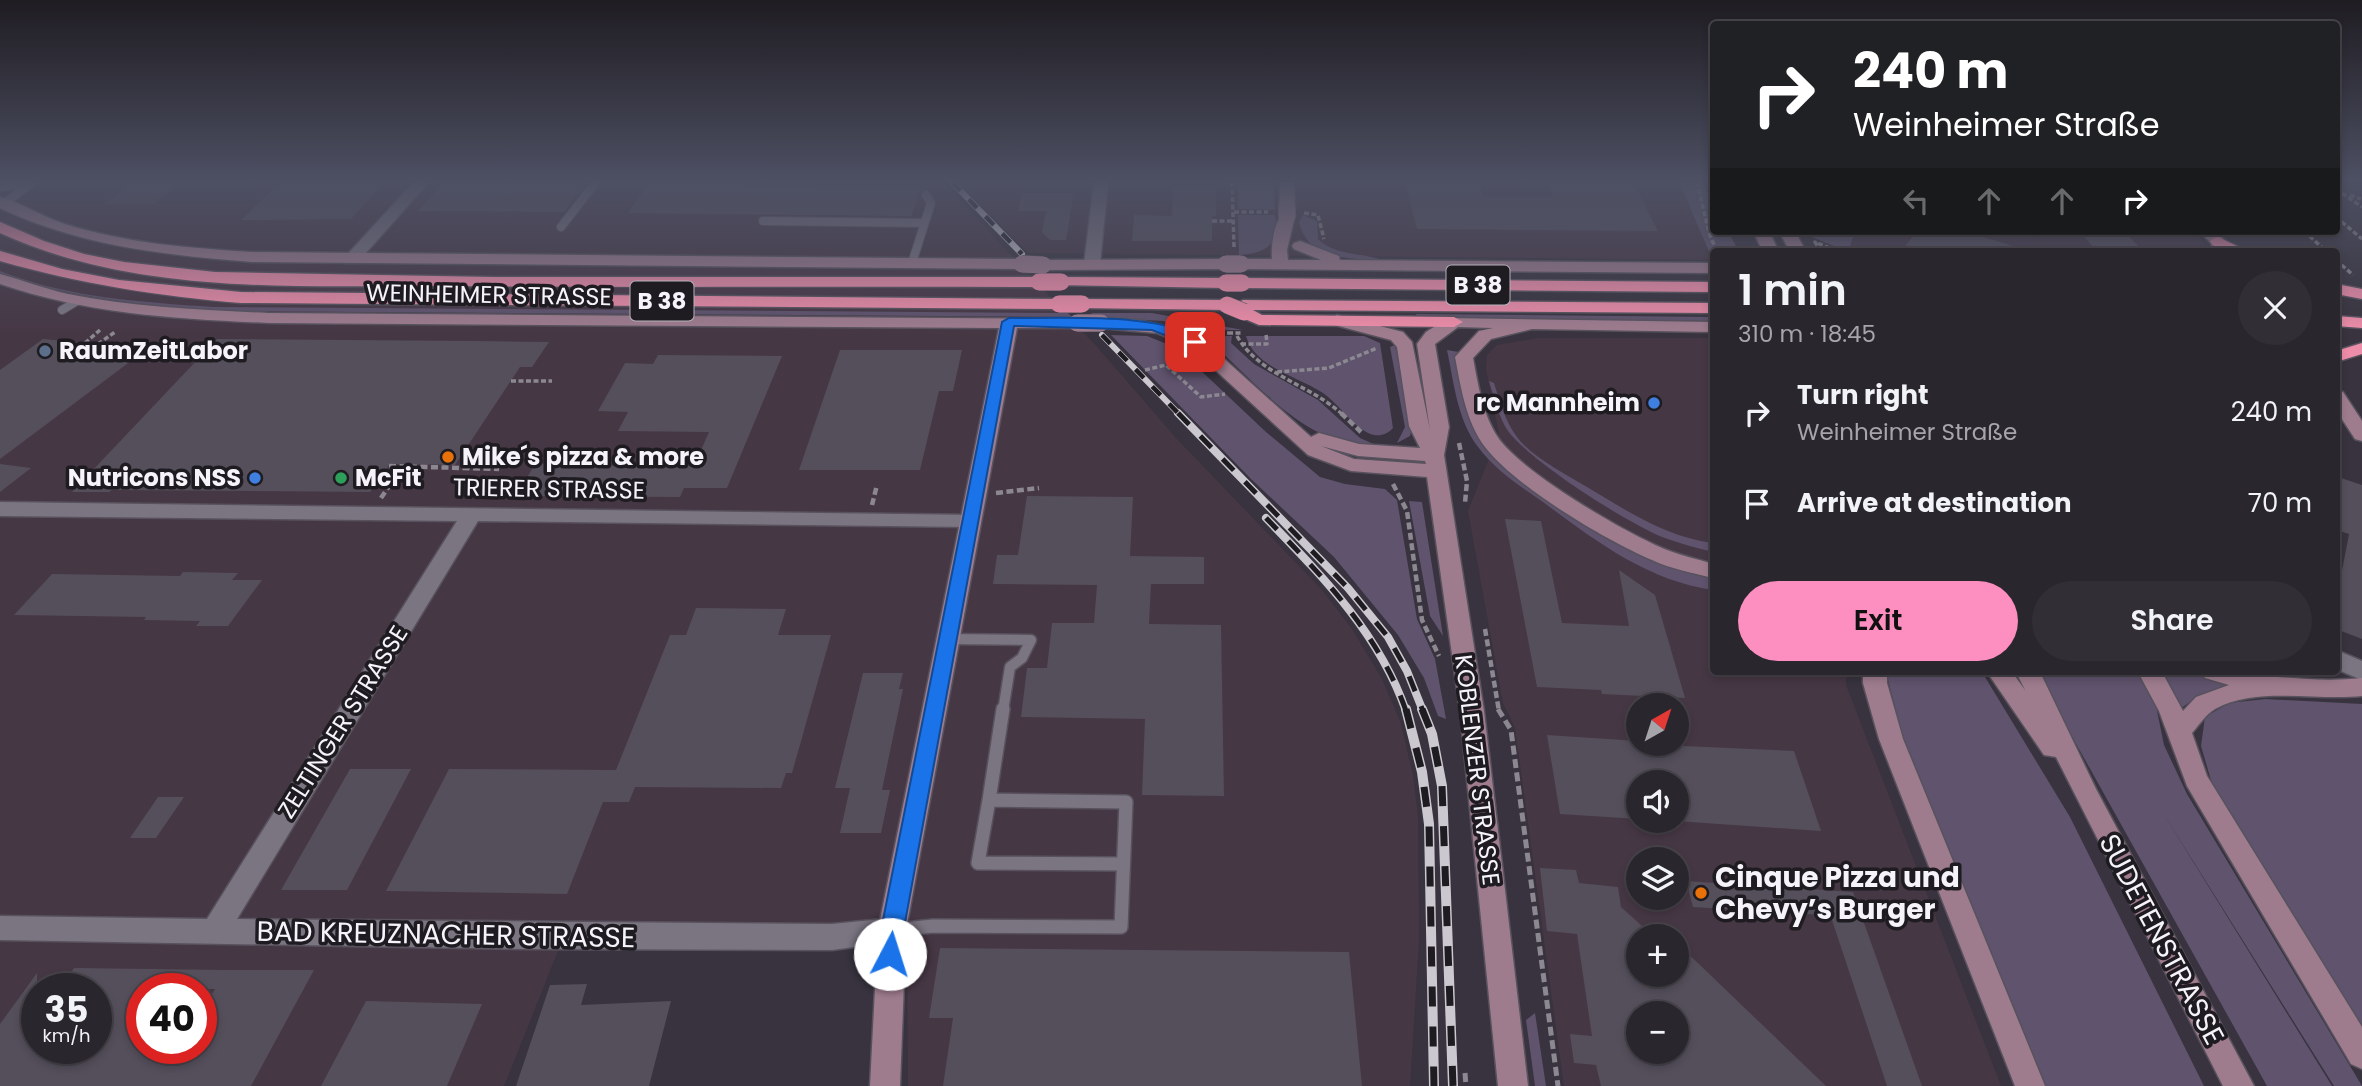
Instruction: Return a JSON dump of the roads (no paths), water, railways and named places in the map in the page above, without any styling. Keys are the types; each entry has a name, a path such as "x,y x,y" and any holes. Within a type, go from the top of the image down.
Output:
{"highway":[{"name":"B 38","path":"10,233 68,254 131,267 213,277 493,282 1060,282 1710,287"},
{"name":"B 38","path":"0,256 58,274 107,284 266,299 1710,308"},
{"path":"2340,290 2362,294"},
{"path":"2340,300 2362,302"},
{"path":"1238,307 1259,320 1454,322"},
{"path":"2340,321 2362,323"},
{"path":"2340,340 2362,341"},
{"path":"2340,355 2362,348"}],"street":[{"path":"81,233 150,247 252,257 351,260 1022,264 1234,261 1352,265 1710,268"},
{"path":"351,260 376,233"},
{"path":"1092,264 1095,233"},
{"path":"1283,233 1279,250 1286,264"},
{"path":"1286,264 1301,253 1295,233"},
{"path":"1300,246 1352,265"},
{"name":"WEINHEIMER STRASSE","path":"0,279 77,301 150,310 268,318 1009,322 1153,326 1177,332 1195,342 1315,451 1352,465 1435,463"},
{"name":"KOBLENZER STRASSE","path":"1338,320 1397,336 1406,346 1418,426 1435,463"},
{"path":"884,1086 892,930 1009,322"},
{"path":"1454,322 1710,327"},
{"name":"KOBLENZER STRASSE","path":"1454,322 1432,336 1426,344 1440,427 1435,463 1478,763 1513,1086"},
{"path":"1526,325 1485,335 1464,357 1475,415 1493,446 1525,473 1616,533 1662,556 1710,570"},
{"path":"2340,402 2362,435"},
{"name":"TRIERER STRASSE","path":"0,509 971,520"},
{"name":"ZELTINGER STRASSE","path":"215,930 472,514"},
{"path":"2340,661 2362,671"},
{"path":"1875,675 1891,739 2030,1086"},
{"name":"SUDETENSTRASSE","path":"2001,675 2085,793"},
{"name":"SUDETENSTRASSE","path":"2029,675 2085,793 2239,1086"},
{"path":"2152,675 2181,729 2196,779 2362,1054"},
{"path":"2225,675 2274,687"},
{"path":"2181,729 2204,704 2225,695 2274,687 2362,688"},
{"name":"BAD KREUZNACHER STRASSE","path":"0,929 832,937 892,930"}],"lane":[{"path":"912,263 921,233"},
{"path":"62,310 77,301"},
{"path":"946,639 1031,640 1023,658 1010,667 978,863 1123,864"},
{"path":"892,930 933,926 1121,928 1126,802 989,800"}],"railway":[{"path":"1001,233 1022,254"},
{"path":"1102,335 1180,415"},
{"path":"1178,413 1348,588 1388,637 1407,671 1423,711"},
{"path":"1266,518 1328,584 1365,631 1395,683 1406,711"},
{"path":"1406,709 1422,772 1429,824 1434,1086"},
{"path":"1422,709 1432,734 1442,786 1453,1086"}],"place":[{"name":"RaumZeitLabor","path":"45,351"},
{"name":"rc Mannheim","path":"1654,403"},
{"name":"Mike´s pizza & more","path":"448,457"},
{"name":"Nutricons NSS","path":"255,478"},
{"name":"McFit","path":"341,478"},
{"name":"Cinque Pizza und Chevy’s Burger","path":"1701,893"}]}
